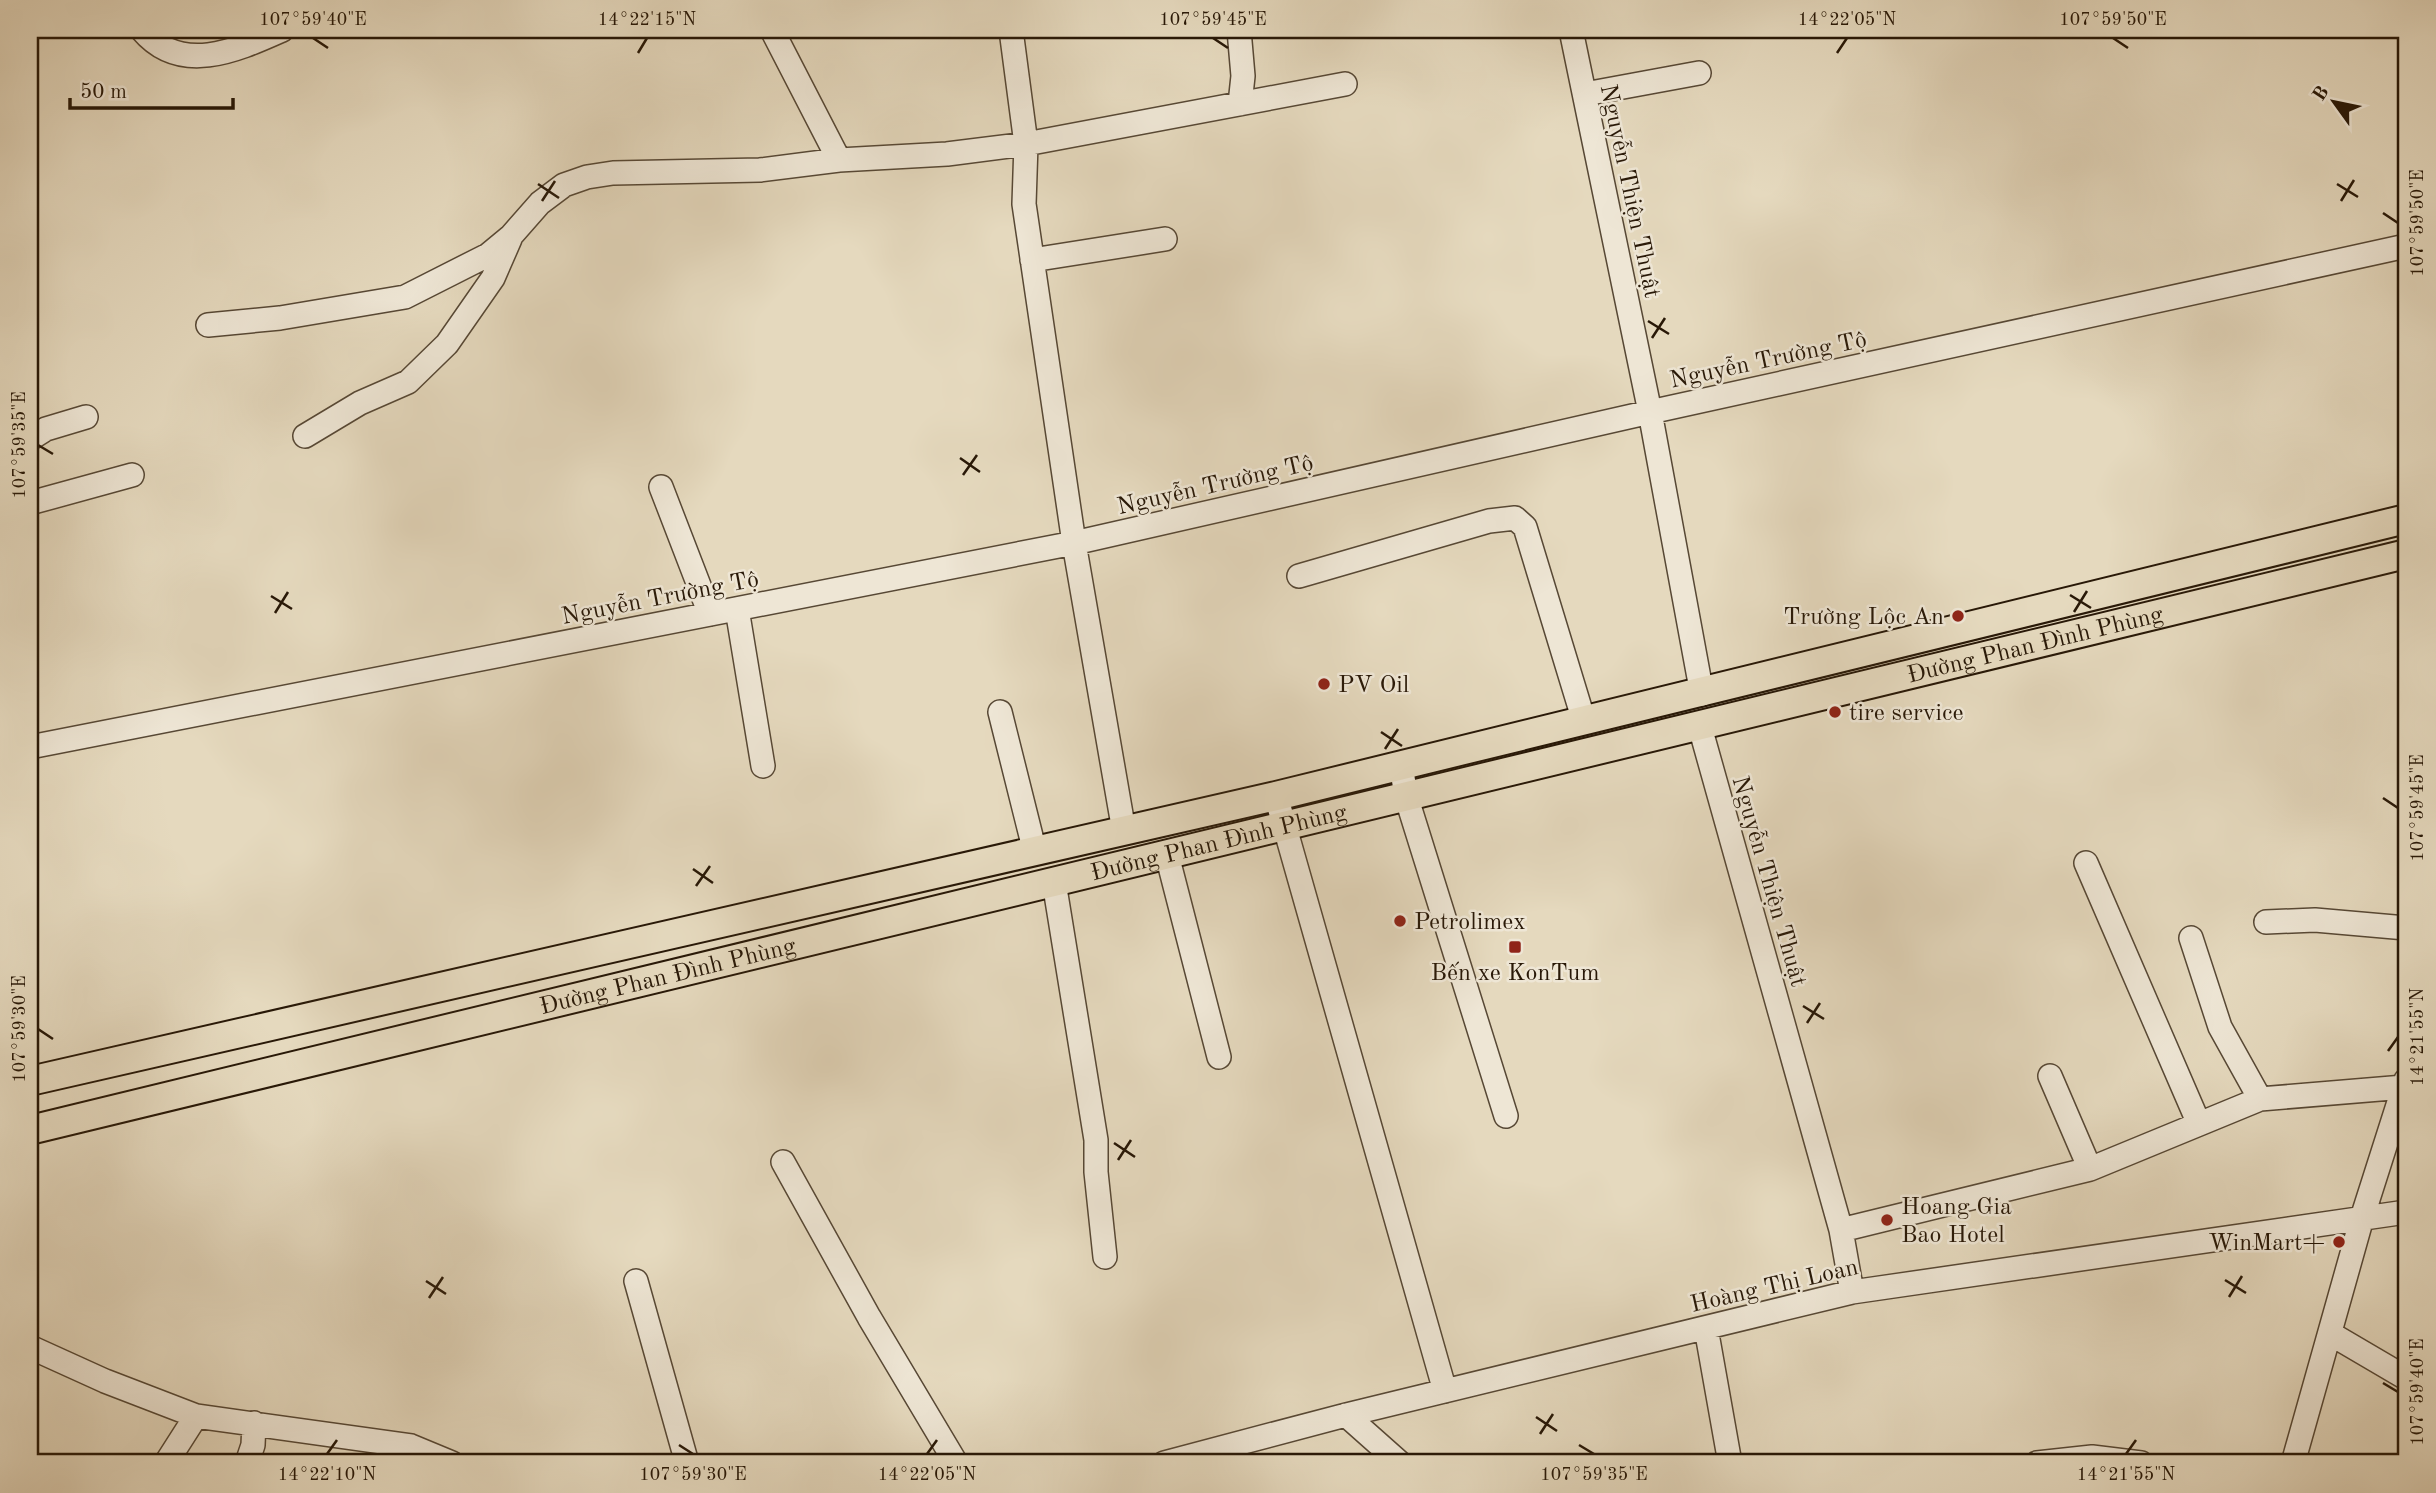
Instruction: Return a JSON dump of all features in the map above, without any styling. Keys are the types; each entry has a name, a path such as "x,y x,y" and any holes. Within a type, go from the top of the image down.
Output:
{"main road":[{"name":"Đường Phan Đình Phùng","path":"30,1080 1276,796 1702,694 2406,519"},
{"name":"Đường Phan Đình Phùng","path":"30,1130 2406,554"}],"street":[{"path":"142,30 170,50 187,56 208,56 230,51 282,30"},
{"path":"772,30 839,160"},
{"path":"1011,30 1026,144 1024,204 1074,543 1124,831"},
{"path":"1239,30 1243,76 1240,104"},
{"name":"Nguyễn Thiện Thuật","path":"1571,30 1650,412 1702,694"},
{"path":"1584,94 1699,73"},
{"path":"208,325 280,318 405,297 488,255 511,236 540,203 565,185 587,177 614,173 760,170 839,160 947,154 1026,144 1345,84"},
{"path":"305,436 360,403 408,382 447,344 493,278 511,236"},
{"path":"1032,260 1165,239"},
{"name":"Nguyễn Trường Tộ","path":"30,747 1074,543 1650,412 2406,246"},
{"path":"30,439 46,429 86,417"},
{"path":"30,503 132,475"},
{"path":"661,487 710,614"},
{"path":"1298,576 1489,521 1515,518 1525,527 1584,721"},
{"path":"737,609 763,766"},
{"path":"1000,712 1035,852"},
{"name":"Nguyễn Thiện Thuật","path":"1700,727 1841,1230 1852,1292"},
{"path":"1401,765 1406,796 1506,1116"},
{"path":"1276,796 1445,1391"},
{"path":"1167,855 1219,1057"},
{"path":"2086,863 2199,1124"},
{"path":"1054,882 1096,1140 1096,1172 1105,1256"},
{"path":"2266,922 2315,920 2406,928"},
{"path":"2191,938 2220,1027 2260,1099"},
{"path":"2050,1076 2090,1169"},
{"path":"1841,1230 2090,1169 2260,1099 2405,1083 2362,1218 2293,1463"},
{"path":"783,1162 869,1317 956,1463"},
{"name":"Hoàng Thị Loan","path":"1164,1463 1346,1415 1852,1292 2406,1212"},
{"path":"636,1282 687,1463"},
{"path":"1706,1328 1730,1463"},
{"path":"2331,1334 2406,1378"},
{"path":"31,1349 104,1381 196,1416 411,1446 452,1463"},
{"path":"1346,1415 1400,1463"},
{"path":"166,1463 196,1416"},
{"path":"247,1463 253,1446 254,1423"},
{"path":"2037,1463 2092,1457 2141,1463"}],"place":[{"name":"Trường Lộc An","path":"1958,616"},
{"name":"PV Oil","path":"1324,684"},
{"name":"tire service","path":"1835,712"},
{"name":"Petrolimex","path":"1400,921"},
{"name":"Bến xe KonTum","path":"1515,947"},
{"name":"Hoang Gia Bao Hotel","path":"1887,1220"},
{"name":"WinMart+","path":"2339,1242"}]}
